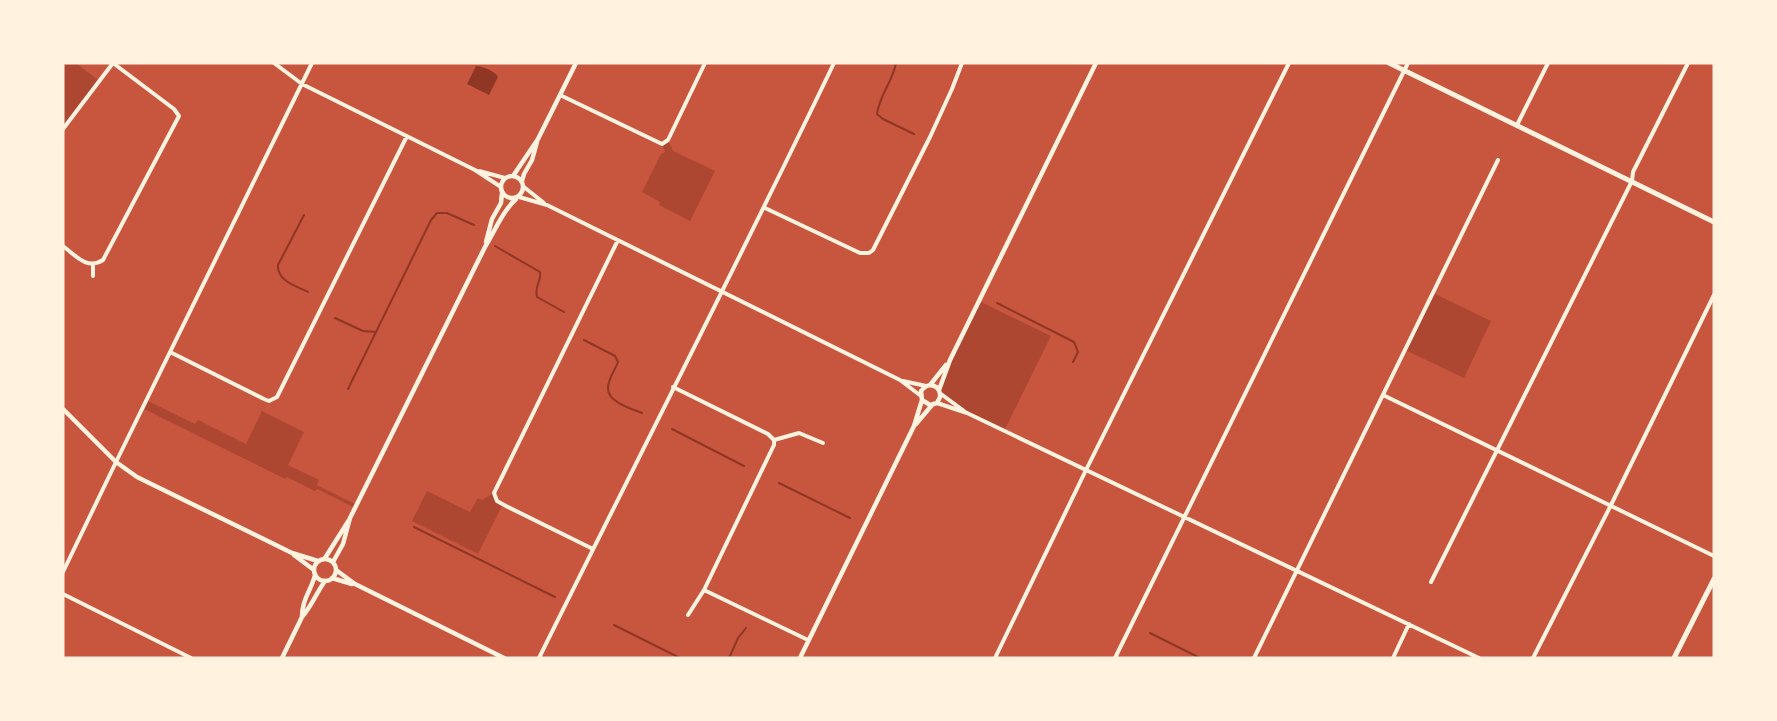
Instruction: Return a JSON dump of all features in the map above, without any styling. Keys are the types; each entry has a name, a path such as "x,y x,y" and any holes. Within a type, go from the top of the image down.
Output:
{"main road":[{"path":"1389,63 1714,222"},
{"path":"1674,658 1714,579"}],"street":[{"path":"63,129 113,63 174,109 179,116 103,260 93,265 86,264 63,246"},
{"path":"274,63 302,84 476,170 501,187"},
{"path":"63,572 312,63"},
{"path":"476,170 505,178 513,176 538,139 576,63"},
{"path":"560,95 658,143 666,143 705,63"},
{"path":"539,658 673,387 765,208 834,63"},
{"path":"765,208 860,253 869,253 873,250 930,137 962,63"},
{"path":"914,426 935,404 950,360 1096,63"},
{"path":"995,658 1289,63"},
{"path":"1115,658 1408,63"},
{"path":"1517,125 1548,63"},
{"path":"1431,582 1632,181 1633,172 1688,63"},
{"path":"170,352 264,399 269,401 277,397 406,136"},
{"path":"63,409 116,462 137,477 292,553 318,561 325,558 350,518 485,247 507,208 522,194 526,170 532,160 538,139"},
{"path":"1254,658 1498,160"},
{"path":"513,176 547,205"},
{"path":"485,247 492,219 501,203 501,187 505,178"},
{"path":"502,193 509,199 517,198 547,205 900,380 928,404 967,413 1479,658"},
{"path":"593,549 497,501 494,493 618,240"},
{"path":"93,265 93,276"},
{"path":"1533,658 1714,295"},
{"path":"800,658 914,426 922,389 950,360"},
{"path":"900,380 935,386 967,413"},
{"path":"673,387 768,434 774,440"},
{"path":"1383,395 1714,555"},
{"path":"774,440 799,433 823,443"},
{"path":"688,615 704,590 773,448 774,440"},
{"path":"333,562 343,544 350,518"},
{"path":"292,553 321,580 325,581"},
{"path":"325,558 333,562 336,570 355,584 504,658"},
{"path":"302,617 303,603 313,585 318,561"},
{"path":"332,578 336,570"},
{"path":"282,658 302,617 325,581 332,578 355,584"},
{"path":"704,590 808,640"},
{"path":"63,594 191,658"},
{"path":"1393,658 1409,624"}],"shaded area":[{"path":"63,63 76,63 99,81 63,128"},
{"path":"476,66 488,69 498,77 489,95 467,84"},
{"path":"668,140 673,151 715,171 690,221 659,205 660,202 642,192 661,154 665,152 662,144"},
{"path":"1433,293 1491,321 1464,378 1405,350"},
{"path":"979,301 1051,336 1004,431 967,413 941,394 939,390 950,360"},
{"path":"146,400 195,424 198,420 246,444 262,411 304,432 288,465 319,480 317,485 357,505 355,508 317,489 315,491 287,477 285,479 142,408"},
{"path":"427,491 470,512 478,498 482,500 494,493 496,499 503,504 478,554 412,521"}],"waterway":[{"path":"896,63 877,114 914,134"},
{"path":"348,389 431,220 437,213 447,213 474,225"},
{"path":"304,215 278,265 284,279 308,292"},
{"path":"495,246 540,272 536,289 537,297 564,312"},
{"path":"997,303 1074,342 1078,352 1073,362"},
{"path":"335,318 363,331 376,332"},
{"path":"584,340 615,356 618,362 609,383 609,394 621,404 642,413"},
{"path":"672,429 744,466"},
{"path":"779,483 850,518"},
{"path":"414,527 555,597"},
{"path":"614,625 680,658"},
{"path":"729,658 738,638 746,628"},
{"path":"1150,633 1200,658"}]}
